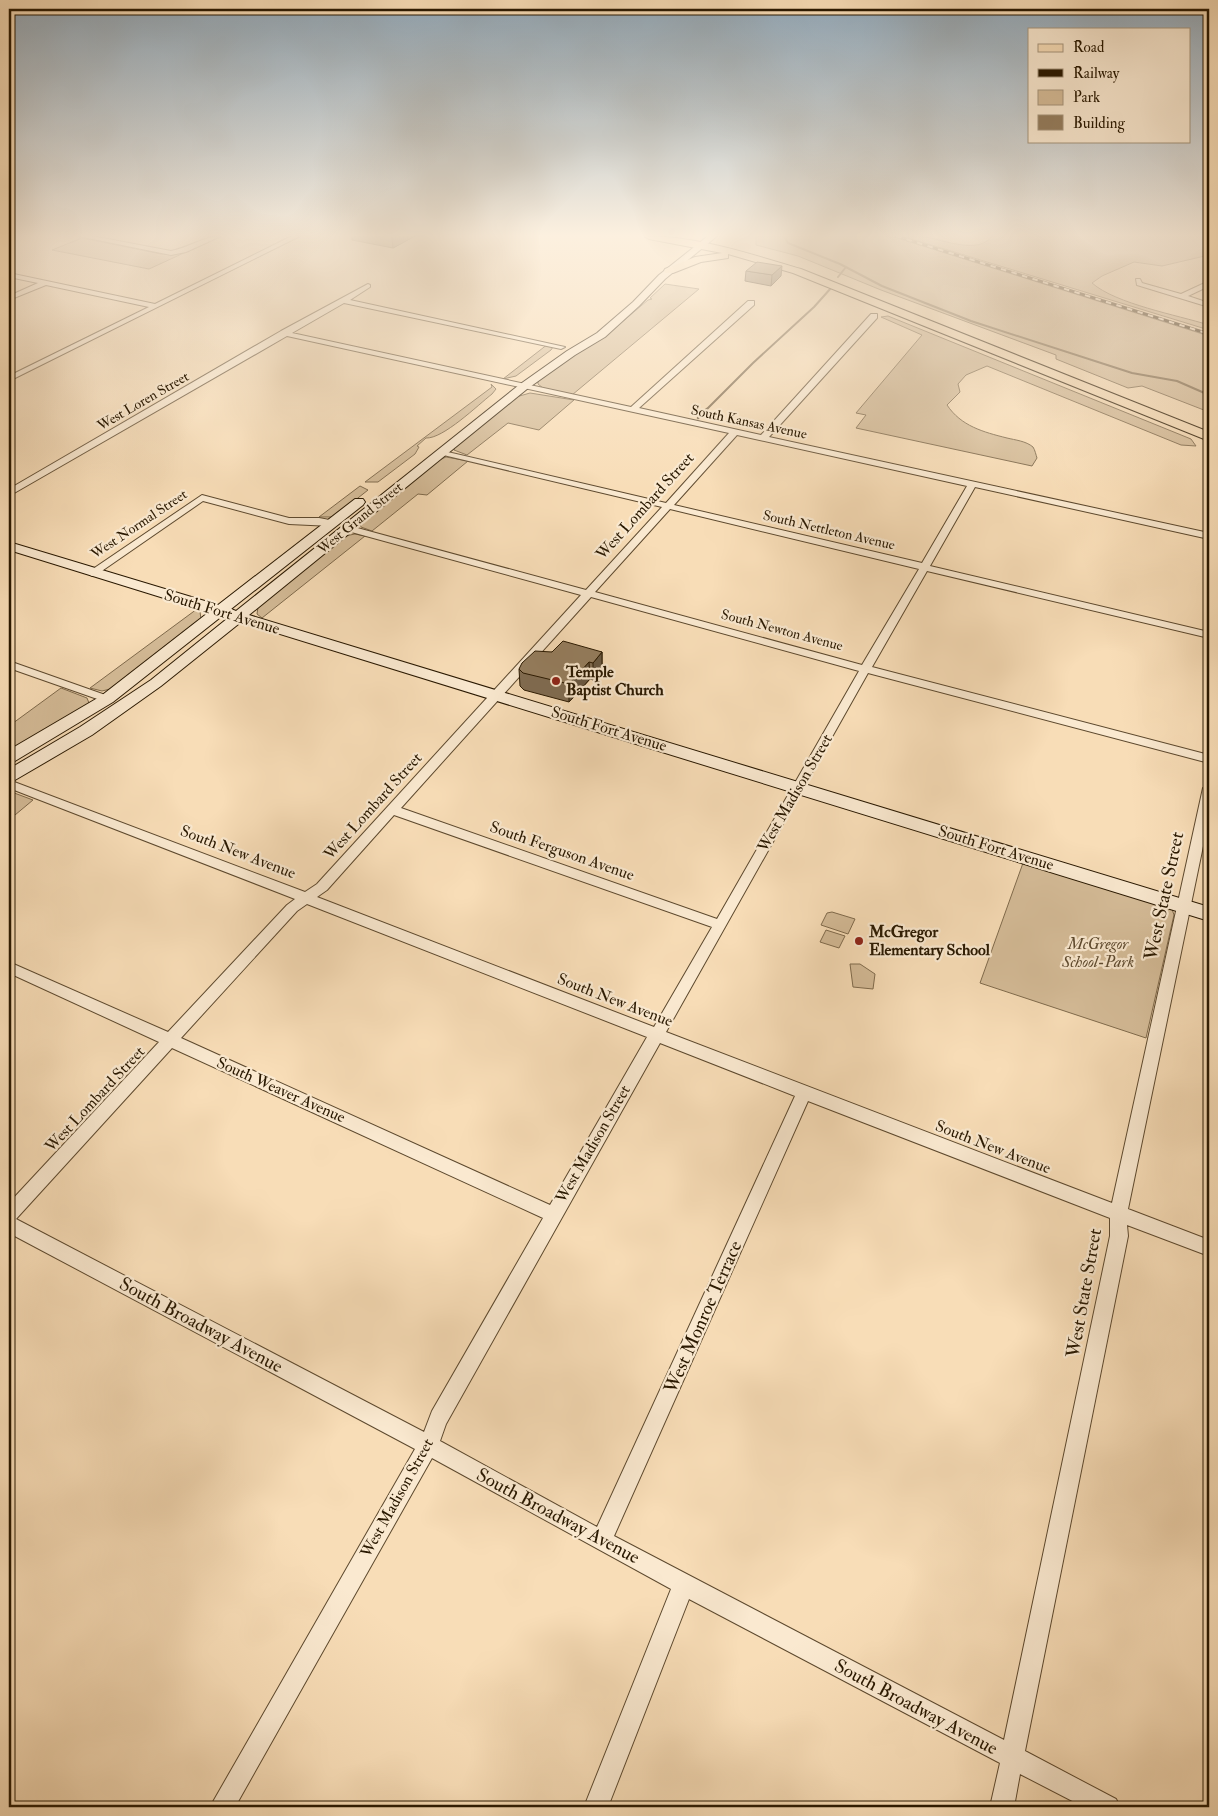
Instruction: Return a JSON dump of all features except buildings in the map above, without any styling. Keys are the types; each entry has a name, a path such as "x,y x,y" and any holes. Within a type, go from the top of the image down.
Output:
{"main road":[{"path":"439,439 561,346 602,321"},
{"name":"West Grand Street","path":"9,776 86,731 156,683 523,387 571,353 601,335 617,321"},
{"path":"920,321 1209,437"},
{"path":"937,321 1209,429"},
{"name":"West Grand Street","path":"9,757 107,699 369,494"},
{"name":"South Fort Avenue","path":"9,546 1209,914"}],"street":[{"path":"9,379 126,321"},
{"name":"West Loren Street","path":"9,493 306,321"},
{"path":"441,321 561,346"},
{"path":"632,410 731,321"},
{"path":"763,438 870,321"},
{"name":"South Kansas Avenue","path":"284,333 466,372 509,384 1209,536"},
{"name":"West Lombard Street","path":"9,1215 292,908 322,887 734,432"},
{"name":"South Nettleton Avenue","path":"442,452 1209,635"},
{"name":"West Madison Street","path":"222,1807 428,1445 439,1418 553,1214 972,485"},
{"name":"West Normal Street","path":"92,572 202,498 289,521 332,523"},
{"name":"South Newton Avenue","path":"348,528 865,669 1209,759"},
{"path":"9,664 107,699"},
{"name":"South New Avenue","path":"9,784 308,898 804,1093 1209,1248"},
{"name":"West State Street","path":"1002,1807 1119,1236 1118,1214 1209,788"},
{"name":"South Ferguson Avenue","path":"392,810 720,925"},
{"name":"South Weaver Avenue","path":"9,966 553,1214"},
{"name":"West Monroe Terrace","path":"601,1541 804,1093"},
{"name":"South Broadway Avenue","path":"9,1224 428,1445 601,1541 1108,1807"},
{"path":"596,1807 684,1584"}],"green space":[{"path":"624,321 661,321 572,395 543,388 538,384 538,381 564,360 608,334"},
{"path":"890,321 900,321 1191,439 1196,446 1181,445 987,366 966,375 958,384 960,392 947,405 959,418 973,427 1020,441 1033,447 1037,458 1032,466 856,428 866,415 856,413 922,335"},
{"path":"964,321 1160,321 1209,336 1209,412 1142,386 1128,388 1056,359 1056,355"},
{"path":"1179,321 1193,321 1209,325 1209,330"},
{"path":"548,344 553,347 551,350 516,376 503,379"},
{"path":"491,384 496,389 492,394 460,421 442,433 426,438 417,446 419,447 415,454 378,482 365,482 492,387"},
{"path":"530,393 574,400 539,430 508,423 467,455 454,450 455,447 516,397"},
{"path":"446,457 468,461 427,495 418,494 372,531 361,527 360,524 437,461"},
{"path":"360,486 368,490 334,517 319,517"},
{"path":"355,534 365,536 262,618 257,614 258,607 345,536"},
{"path":"197,609 200,612 201,619 110,689 102,691 90,688"},
{"path":"61,688 87,698 89,703 81,711 9,751 9,726"},
{"path":"9,791 33,800 9,820"},
{"name":"McGregor School-Park","path":"1023,863 1172,909 1174,915 1146,1038 980,983"},
{"path":"832,912 855,919 848,934 821,925 827,913"},
{"path":"826,930 845,936 839,948 820,942"},
{"path":"850,964 860,964 875,974 873,989 853,987"}],"waterway":[{"path":"698,418 799,321"},
{"path":"970,321 1132,373 1177,381 1209,395"}],"railway":[{"path":"1167,321 1209,334"}],"place":[{"name":"Temple Baptist Church","path":"556,681"},
{"name":"McGregor Elementary School","path":"859,941"}]}
